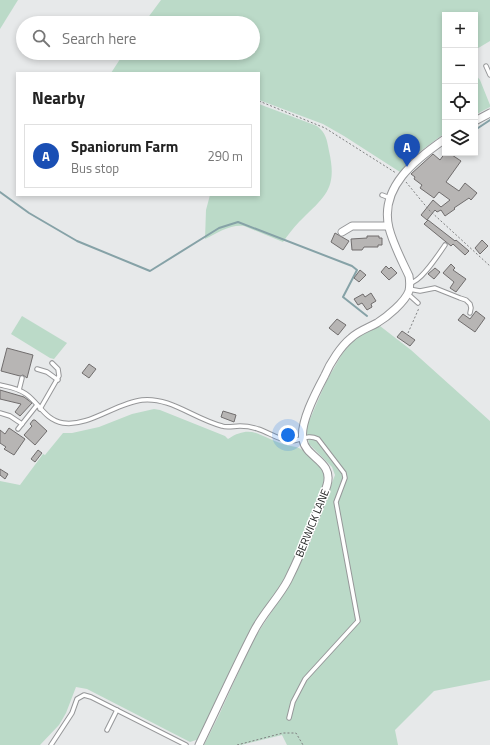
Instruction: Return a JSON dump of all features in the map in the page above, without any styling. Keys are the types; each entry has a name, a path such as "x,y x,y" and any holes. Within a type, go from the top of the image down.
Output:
{"street":[{"path":"477,120 490,113"},
{"path":"303,438 302,431 305,420 326,373 345,344 357,333 378,322 395,309 409,288 409,276 392,239 388,226 390,198 400,177 425,153 442,141"},
{"path":"342,232 352,226 388,226"},
{"name":"BERWICK LANE","path":"199,745 253,632 287,580 305,542 324,494 328,477 327,471 319,460 306,447 303,438"}],"lane":[{"path":"486,66 490,75"},
{"path":"382,195 390,198"},
{"path":"409,288 422,276 444,246"},
{"path":"409,288 418,303"},
{"path":"409,288 420,291 435,288 460,298 470,304 470,314"},
{"path":"18,429 38,407 58,380 58,368 52,363"},
{"path":"37,370 47,372 58,380"},
{"path":"19,390 22,378"},
{"path":"0,385 19,390 32,399 43,413 56,421 64,423 83,421 141,400 165,401 200,419 224,427 241,426 258,428 276,438 290,441 312,436 318,439 344,472 345,478 336,502 358,621 305,679 293,702 289,718"},
{"path":"0,413 10,416 22,424"},
{"path":"51,745 68,720 77,699 84,695 91,697 186,745"},
{"path":"107,730 117,710"}],"path":[{"path":"260,101 325,128 391,170 410,185 429,210 490,266"},
{"path":"408,333 420,305 418,303"},
{"path":"237,745 283,733 296,733 303,745"}],"green space":[{"path":"0,0 18,0 0,29"},
{"path":"161,0 490,0 490,41 478,48 478,12 442,12 442,135 414,156 400,172 323,124 260,100 260,72 112,72 119,60 260,60 260,16 149,16"},
{"path":"478,78 480,80 490,107 478,113"},
{"path":"260,104 317,126 326,137 332,175 327,192 316,206 297,224 283,242 244,226 234,226 205,239 206,210 210,196 260,196"},
{"path":"22,316 67,343 54,359 11,334"},
{"path":"380,326 411,350 490,421 490,680 434,691 395,730 398,745 287,745 282,735 241,745 204,745 253,640 288,587 302,560 335,475 332,467 309,444 306,428 326,382 342,354 355,338"},
{"path":"154,409 225,436 228,439 243,432 255,433 282,444 296,447 309,454 317,462 324,475 324,487 285,579 252,628 199,739 190,742 87,689 76,687 66,713 59,725 40,745 0,745 0,481 20,485 43,454 45,455 63,433 72,433 99,427 132,414"}],"building":[{"path":"433,154 440,160 443,156 454,156 461,161 446,182 459,191 465,183 477,193 471,200 469,198 445,216 441,210 437,212 435,210 427,220 421,215 433,200 441,207 450,200 439,192 434,198 420,188 422,185 414,179 415,177 411,174"},
{"path":"428,220 469,251 465,255 453,244 451,246 424,224"},
{"path":"335,233 349,241 343,250 331,242"},
{"path":"367,236 379,236 379,238 382,238 382,245 378,245 378,247 364,247 362,250 352,250 351,239 367,238"},
{"path":"482,240 488,246 480,254 475,248"},
{"path":"451,264 455,268 453,270 466,279 456,292 450,288 454,282 443,273"},
{"path":"386,266 389,269 391,267 397,273 389,280 381,272"},
{"path":"435,268 440,272 434,279 428,274"},
{"path":"360,270 366,275 359,282 354,278"},
{"path":"371,293 376,301 371,304 372,307 367,310 362,303 358,305 354,299 363,294 365,297"},
{"path":"476,311 485,318 475,332 458,320 463,314 470,319"},
{"path":"337,319 346,325 338,335 329,328"},
{"path":"402,331 415,340 410,346 397,337"},
{"path":"7,348 33,355 27,378 23,375 20,376 1,371"},
{"path":"89,364 96,369 89,378 82,373"},
{"path":"0,390 24,397 32,403 20,416 15,412 21,404 0,399"},
{"path":"223,411 236,415 234,422 221,417"},
{"path":"33,420 35,420 47,431 35,445 24,435 32,426 30,424"},
{"path":"9,428 25,439 14,455 4,449 6,447 0,443 0,430 5,434"},
{"path":"38,450 42,453 35,462 31,459"},
{"path":"0,469 8,474 5,479 0,475"}],"waterway":[{"path":"478,128 490,120"},
{"path":"0,192 29,213 77,241 150,271 219,228 238,222 352,266 357,270 343,297 367,316"}],"place":[{"name":"Spaniorum Farm","path":"407,167"}]}
